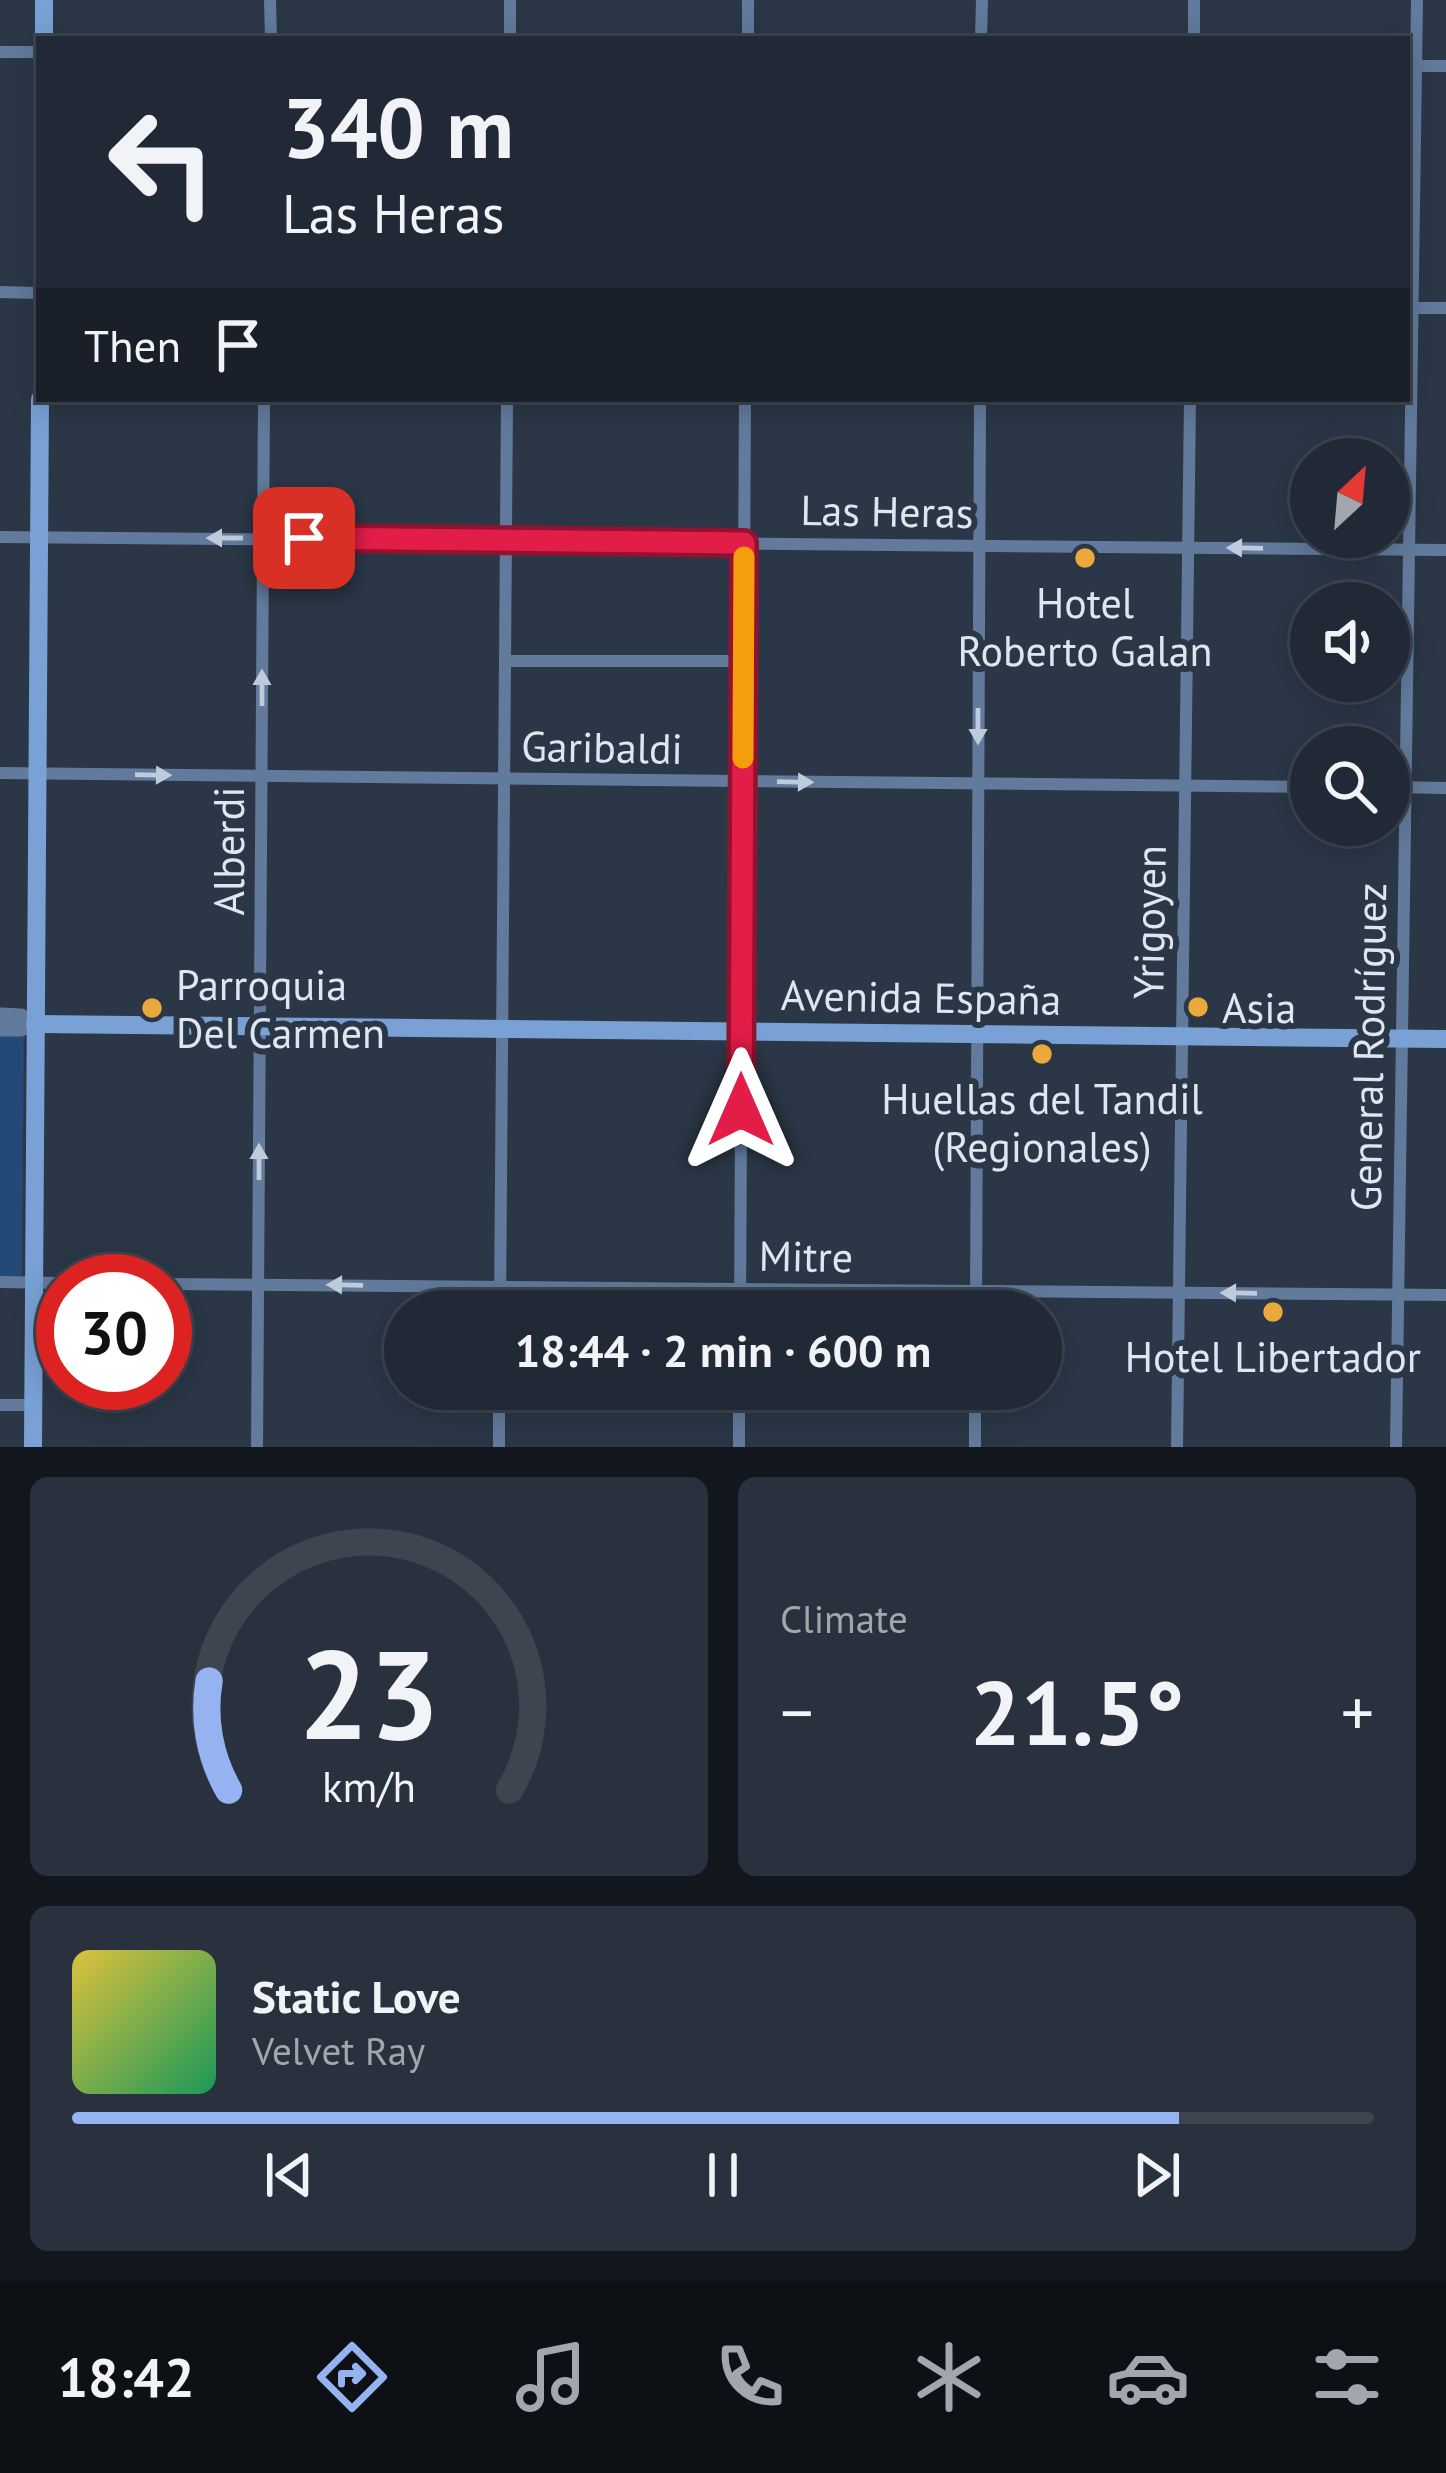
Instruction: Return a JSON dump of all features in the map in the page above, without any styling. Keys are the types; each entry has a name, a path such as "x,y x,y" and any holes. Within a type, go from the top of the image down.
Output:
{"main road":[{"path":"44,0 44,36"},
{"path":"33,1447 40,402"},
{"name":"Avenida España","path":"35,1024 1446,1040"}],"street":[{"path":"270,0 271,36"},
{"path":"510,0 510,36"},
{"path":"748,0 748,36"},
{"path":"981,36 982,0"},
{"path":"1194,0 1194,36"},
{"name":"General Rodríguez","path":"1410,308 1411,66 1417,0"},
{"path":"0,52 36,52"},
{"path":"1411,66 1446,66"},
{"path":"0,292 36,293"},
{"path":"1410,308 1446,308"},
{"name":"Alberdi","path":"257,1447 264,402"},
{"path":"500,1287 507,402"},
{"path":"740,1289 745,402"},
{"path":"976,1290 980,402"},
{"name":"Yrigoyen","path":"1177,1447 1190,402"},
{"name":"General Rodríguez","path":"1409,402 1409,438"},
{"name":"Las Heras","path":"0,537 1290,548"},
{"name":"Las Heras","path":"1410,549 1446,550"},
{"name":"General Rodríguez","path":"1406,726 1408,558"},
{"path":"505,661 744,661"},
{"name":"Garibaldi","path":"0,773 1290,787"},
{"path":"1410,788 1446,788"},
{"name":"General Rodríguez","path":"1396,1447 1404,846"},
{"path":"0,1015 22,1016 35,1024"},
{"path":"0,1029 35,1024"},
{"path":"0,1282 35,1282"},
{"name":"Mitre","path":"192,1283 858,1290"},
{"name":"Mitre","path":"1062,1292 1446,1295"},
{"path":"0,1405 34,1405"},
{"path":"499,1410 499,1447"},
{"path":"739,1410 739,1447"},
{"path":"975,1410 975,1447"}],"shaded area":[{"path":"0,1035 24,1035 22,1276 0,1276"}],"slow traffic":[{"path":"743,758 744,557"}],"place":[{"name":"Hotel Roberto Galan","path":"1085,558"},
{"name":"Asia","path":"1198,1007"},
{"name":"Parroquia Del Carmen","path":"152,1008"},
{"name":"Huellas del Tandil (Regionales)","path":"1042,1054"},
{"name":"Hotel Libertador","path":"1273,1312"}],"route":[{"path":"304,538 744,543 741,1110"}]}
